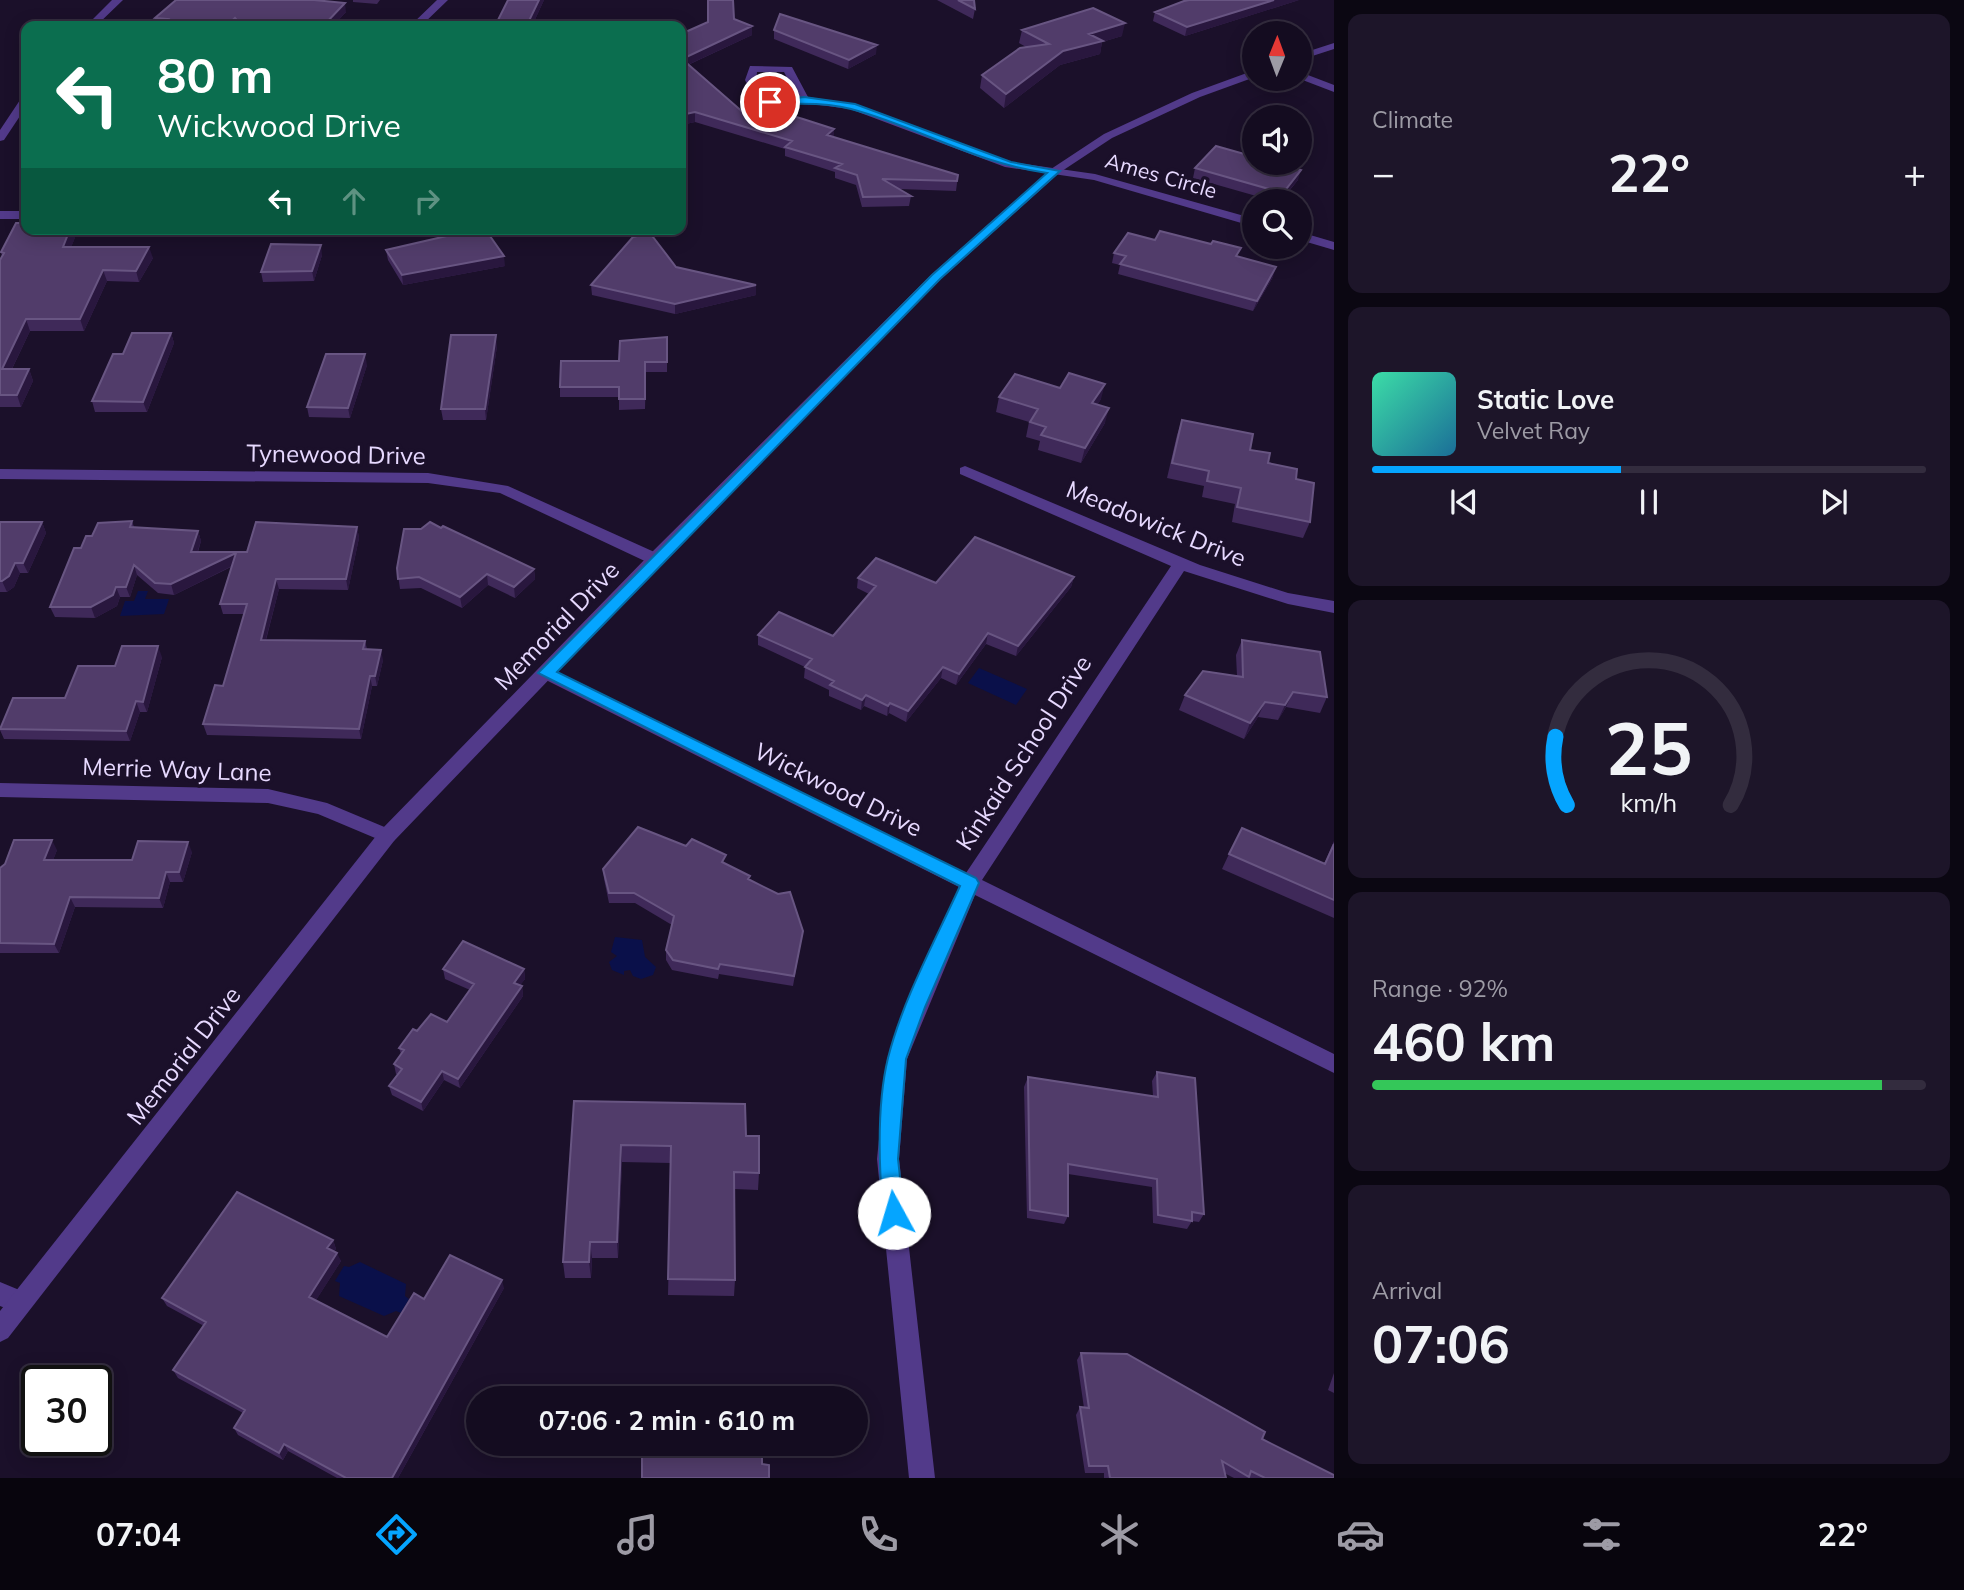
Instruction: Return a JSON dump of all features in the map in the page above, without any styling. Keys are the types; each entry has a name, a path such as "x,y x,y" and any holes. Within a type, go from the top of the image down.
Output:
{"street":[{"path":"96,21 118,0"},
{"path":"420,21 443,0"},
{"path":"1312,53 1334,46"},
{"name":"Ames Circle","path":"804,100 788,69 754,68 750,74 749,81 760,100 804,100 852,106 1009,164 1095,177 1242,219"},
{"name":"Memorial Drive","path":"0,1330 10,1298 387,836 655,559 936,277 1055,171 1108,136 1196,95 1242,78"},
{"path":"1312,80 1334,89"},
{"path":"0,138 21,106"},
{"path":"0,215 21,215"},
{"path":"1312,240 1334,246"},
{"name":"Meadowick Drive","path":"965,471 1181,563 1297,601 1334,607"},
{"name":"Tynewood Drive","path":"0,474 428,478 503,489 655,559"},
{"name":"Kinkaid School Drive","path":"922,1478 888,1159 897,1059 916,1007 970,883 1181,563"},
{"name":"Wickwood Drive","path":"546,673 1334,1064"},
{"name":"Merrie Way Lane","path":"0,790 268,796 321,808 387,836"}],"shaded area":[{"path":"138,591 148,591 145,599 169,599 164,614 120,616 125,601 134,601"},
{"path":"979,668 1027,689 1016,705 968,683"},
{"path":"615,937 642,940 645,957 656,967 653,975 641,979 633,976 630,970 624,971 624,975 612,970 609,962 617,956 611,952"},
{"path":"360,1262 406,1284 405,1296 409,1299 401,1313 396,1311 384,1316 339,1296 340,1283 335,1281 344,1266 349,1267"}],"building":[{"path":"176,0 314,0 345,3 328,21 238,21 235,18 232,21 166,21 168,19 155,18"},
{"path":"508,0 539,0 529,21 498,21"},
{"path":"708,0 733,0 734,19 752,26 686,57 686,32 708,22"},
{"path":"958,0 974,0 975,9"},
{"path":"1189,0 1274,0 1187,27 1155,12"},
{"path":"1093,8 1125,23 1089,34 1103,41 1063,51 1006,94 982,75 1020,48 1049,44 1022,30"},
{"path":"780,14 877,45 849,60 774,30"},
{"path":"686,62 753,121 773,110 834,129 827,135 958,175 957,181 882,179 911,196 863,197 857,175 835,168 842,164 785,147 792,141 695,112 686,114"},
{"path":"1216,146 1242,153 1242,175 1297,175 1286,189 1269,189 1195,168"},
{"path":"16,223 21,223 21,235 68,235 63,247 149,247 136,271 103,270 80,319 26,319 2,369 29,369 17,395 0,395 0,260 4,253 1,252"},
{"path":"1160,231 1211,244 1213,241 1241,248 1236,256 1242,259 1276,267 1257,301 1120,264 1126,256 1114,253 1128,233 1155,240"},
{"path":"451,235 489,235 504,256 402,275 386,250"},
{"path":"652,235 676,267 756,285 675,304 591,285 633,237"},
{"path":"271,244 321,245 312,271 261,272"},
{"path":"132,333 171,333 143,402 92,401 113,354 123,354"},
{"path":"451,335 496,335 485,409 441,409"},
{"path":"667,337 667,362 645,362 645,399 619,399 619,387 560,387 561,361 619,361 620,341"},
{"path":"326,354 365,354 348,408 307,407"},
{"path":"1069,373 1105,384 1092,403 1109,408 1085,448 1041,435 1046,427 1030,422 1038,409 999,397 1015,374 1060,388"},
{"path":"1182,420 1253,434 1250,450 1270,453 1268,463 1297,469 1296,479 1314,483 1310,522 1237,507 1241,488 1207,481 1209,471 1172,463"},
{"path":"132,521 130,527 198,531 191,552 247,552 256,522 357,527 346,579 276,579 261,640 365,641 363,649 381,650 375,676 370,676 359,729 203,724 215,685 223,686 247,604 220,604 236,553 171,584 155,583 134,565 126,587 116,587 113,595 91,607 50,607 74,548 81,548 86,536 92,536 98,523"},
{"path":"0,522 42,522 23,563 15,563 9,576 2,581 0,581"},
{"path":"430,522 534,569 514,587 487,574 460,597 419,577 398,579 397,568 404,529 421,529"},
{"path":"975,537 1074,577 1018,646 988,633 959,674 943,667 908,711 890,703 888,706 866,695 862,700 830,685 834,681 805,667 812,659 758,635 779,612 833,636 876,586 858,578 876,558 936,583"},
{"path":"1242,640 1320,652 1327,697 1293,692 1285,705 1265,702 1250,723 1185,695 1203,671 1243,677"},
{"path":"122,646 158,646 143,702 136,701 126,731 0,729 13,698 65,698 78,666 115,666"},
{"path":"638,827 686,846 692,839 726,855 722,862 750,876 748,879 778,894 790,892 803,931 794,976 720,964 718,969 673,960 666,950 674,916 634,893 609,893 603,869"},
{"path":"1242,828 1325,864 1334,844 1334,900 1229,854"},
{"path":"14,840 52,840 44,860 132,860 138,841 188,842 179,872 166,872 159,898 70,897 54,944 0,943 0,868 5,864"},
{"path":"463,941 524,969 514,983 522,986 458,1079 442,1071 421,1102 389,1086 402,1069 394,1064 404,1050 399,1048 413,1029 417,1031 431,1014 447,1022 474,984 443,969"},
{"path":"1157,1072 1195,1078 1204,1214 1192,1212 1192,1221 1158,1215 1157,1179 1068,1164 1068,1216 1030,1210 1028,1077 1158,1097"},
{"path":"574,1101 745,1104 746,1136 759,1136 759,1173 734,1172 735,1280 668,1279 671,1146 621,1145 617,1242 590,1242 589,1262 563,1262"},
{"path":"237,1192 333,1240 327,1248 337,1253 309,1297 387,1337 414,1293 424,1299 450,1255 502,1280 392,1478 346,1478 284,1444 279,1453 234,1428 245,1410 173,1370 206,1322 162,1298"},
{"path":"1081,1353 1127,1354 1265,1432 1262,1439 1334,1475 1334,1478 1265,1478 1251,1471 1249,1477 1222,1461 1226,1478 1110,1478 1108,1466 1089,1466 1080,1407 1089,1408"},
{"path":"642,1456 762,1456 762,1464 769,1465 769,1478 642,1478"}],"route":[{"path":"770,102 804,100 852,106 1009,164 1055,171 936,277 655,559 546,673 970,883 916,1007 897,1059 888,1159 894,1213"}]}
